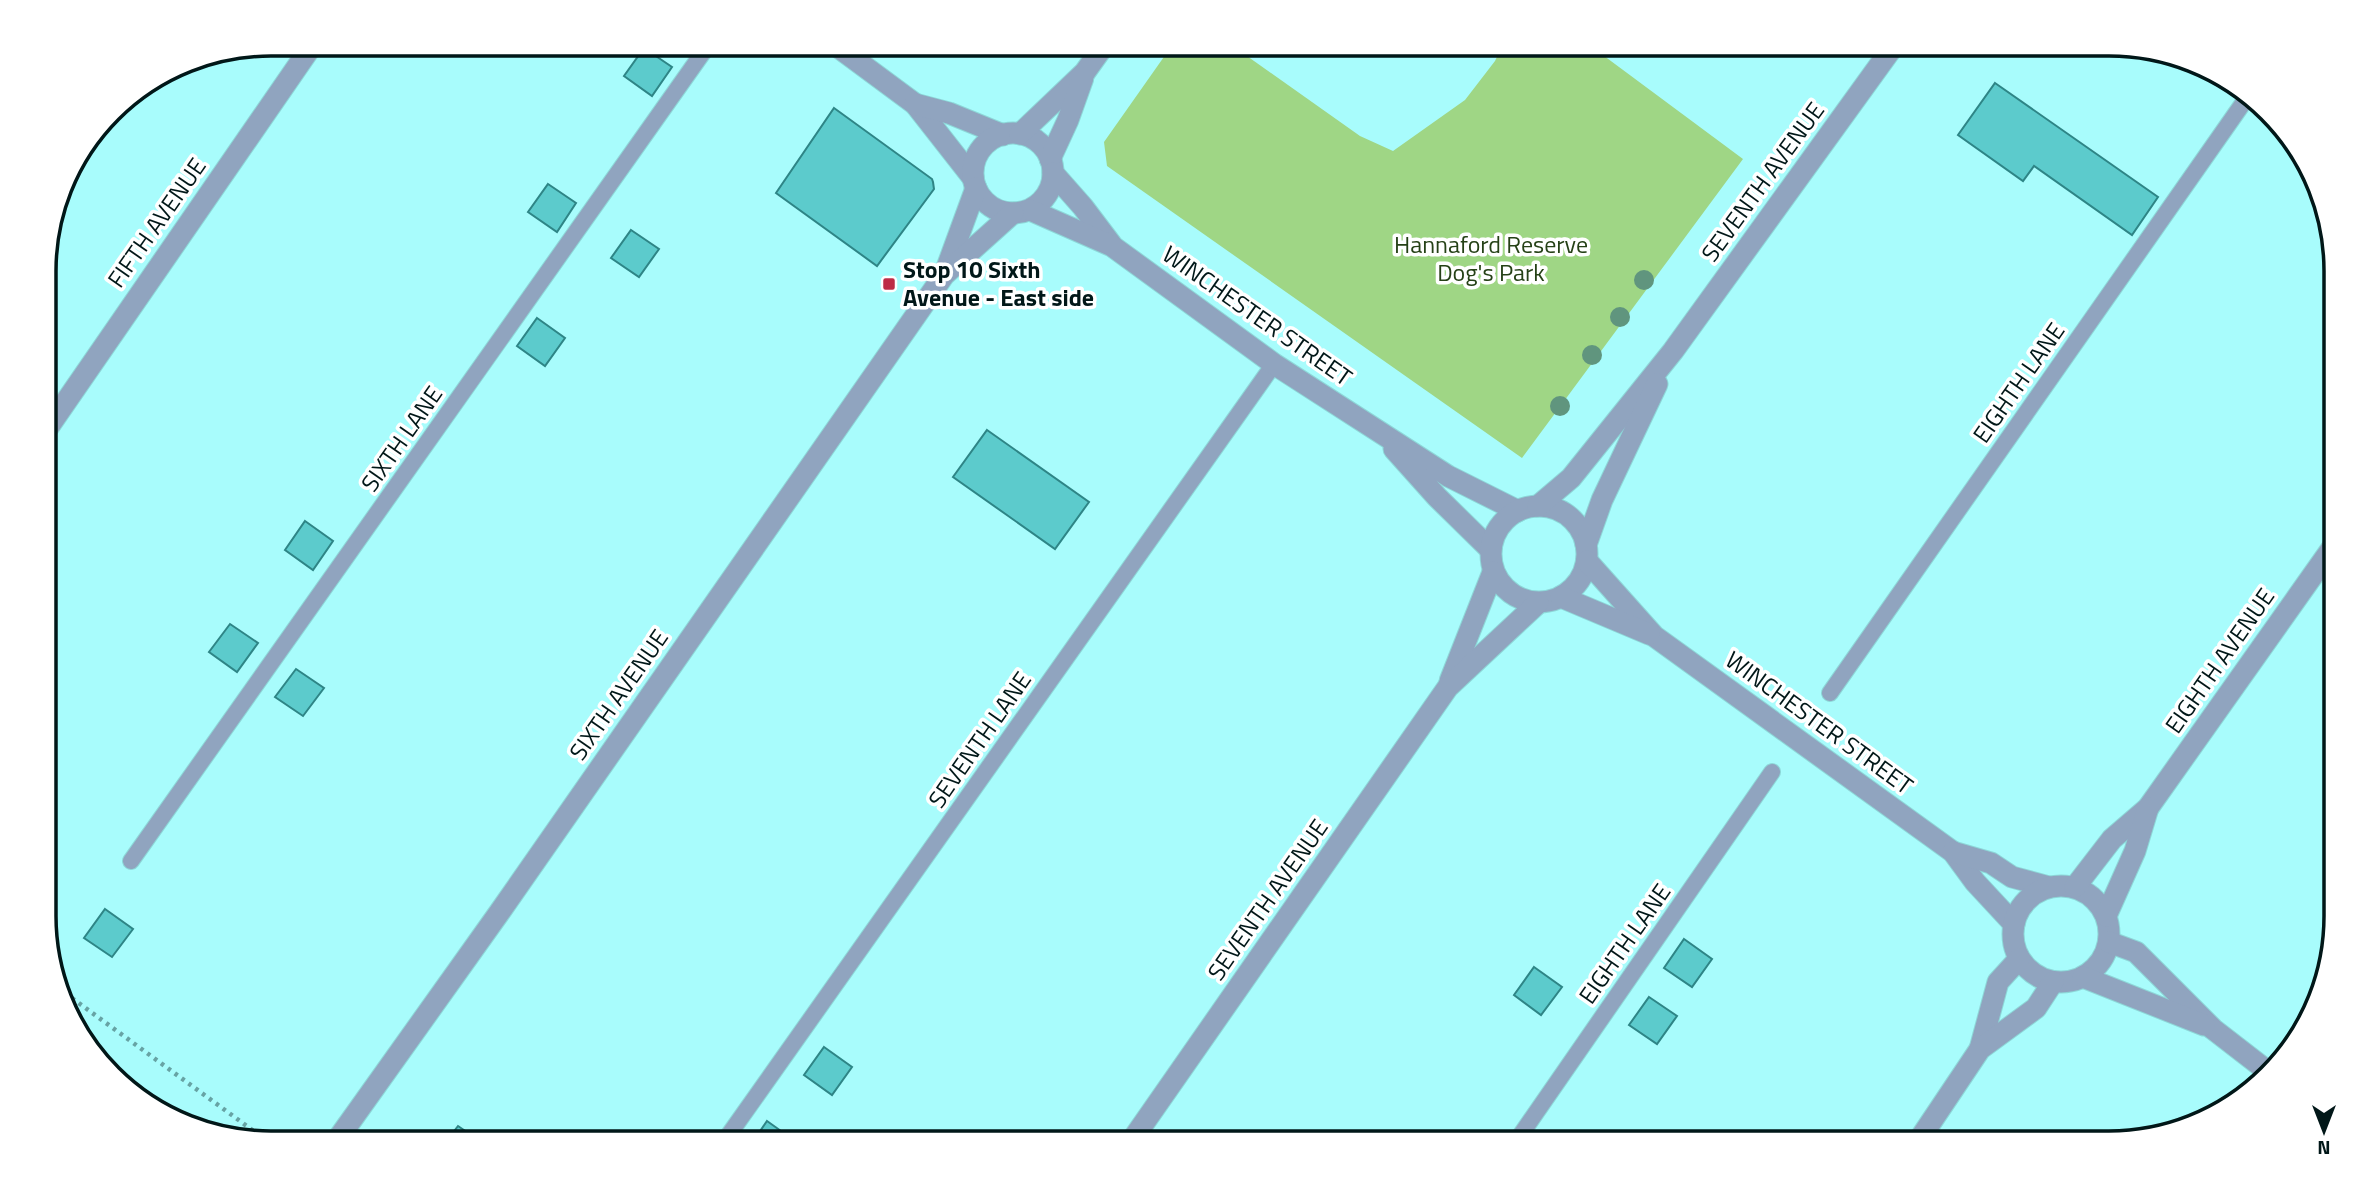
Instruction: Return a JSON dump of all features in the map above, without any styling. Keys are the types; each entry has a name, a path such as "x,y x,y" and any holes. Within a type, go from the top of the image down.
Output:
{"street":[{"name":"FIFTH AVENUE","path":"56,416 305,56"},
{"path":"850,56 915,103 985,202 998,210 1021,211 1047,195 1052,166 1084,72"},
{"path":"974,183 977,156 984,146 1012,134 1084,72 1096,56"},
{"name":"SEVENTH AVENUE","path":"1528,508 1571,478 1673,351 1886,56"},
{"path":"915,103 1012,134 1033,138 1044,147 1052,166"},
{"name":"WINCHESTER STREET","path":"1052,166 1112,246"},
{"name":"SIXTH AVENUE","path":"944,275 974,183"},
{"name":"WINCHESTER STREET","path":"1021,211 1112,246 1274,364 1448,476 1528,508"},
{"name":"SIXTH AVENUE","path":"344,1131 944,275 1021,211"},
{"name":"SEVENTH AVENUE","path":"1587,553 1602,500 1673,351"},
{"name":"WINCHESTER STREET","path":"1374,427 1437,497 1490,549"},
{"path":"1528,508 1555,508 1570,517 1581,530 1587,553 1582,576 1574,589 1561,597 1538,603 1520,599 1504,589 1493,572 1490,549 1495,533 1504,520 1528,508"},
{"name":"WINCHESTER STREET","path":"1587,553 1654,636"},
{"name":"EIGHTH AVENUE","path":"2074,887 2112,839 2148,808 2324,560"},
{"name":"SEVENTH AVENUE","path":"1448,687 1493,572"},
{"name":"WINCHESTER STREET","path":"1561,597 1654,636 1953,852 1975,882 2014,925"},
{"name":"SEVENTH AVENUE","path":"1138,1131 1448,687 1538,603"},
{"name":"EIGHTH AVENUE","path":"2106,916 2135,851 2148,808"},
{"name":"WINCHESTER STREET","path":"1953,852 1991,863 2012,877 2049,887"},
{"path":"2049,887 2074,887 2094,898 2106,916 2109,942 2104,956 2095,969 2073,981 2053,982 2039,977 2019,959 2015,947 2014,925 2018,911 2037,892 2049,887"},
{"path":"2109,942 2136,952 2213,1029 2262,1067"},
{"path":"1925,1131 1980,1049 1998,982 2019,959"},
{"path":"2083,977 2213,1029"},
{"path":"1980,1049 2036,1008 2053,982"}],"lane":[{"name":"SIXTH LANE","path":"131,861 701,56"},
{"name":"EIGHTH LANE","path":"1830,693 2243,103"},
{"name":"SEVENTH LANE","path":"731,1131 1274,364"},
{"name":"EIGHTH LANE","path":"1523,1131 1772,772"}],"path":[{"path":"73,999 252,1130"}],"green space":[{"name":"Hannaford Reserve Dog's Park","path":"1165,56 1247,56 1360,136 1393,151 1465,100 1497,56 1604,56 1743,159 1522,458 1107,166 1104,142"}],"building":[{"path":"638,56 656,56 672,67 652,96 624,76"},
{"path":"1995,83 2158,197 2132,235 2034,166 2023,181 1958,135"},
{"path":"834,108 933,182 934,189 877,266 776,193"},
{"path":"548,184 576,203 557,232 528,212"},
{"path":"631,230 659,249 639,277 611,258"},
{"path":"537,318 565,338 545,366 517,346"},
{"path":"987,430 1089,502 1055,549 953,477"},
{"path":"305,521 333,541 313,570 285,550"},
{"path":"230,624 258,643 237,672 209,652"},
{"path":"296,669 324,688 303,716 275,697"},
{"path":"105,909 133,929 112,957 84,938"},
{"path":"1684,939 1712,959 1692,987 1664,968"},
{"path":"1534,967 1562,987 1541,1015 1514,995"},
{"path":"1649,997 1677,1016 1657,1044 1629,1025"},
{"path":"824,1047 852,1067 832,1095 804,1075"},
{"path":"767,1121 781,1131 760,1131"}],"place":[{"name":"Stop 10 Sixth Avenue - East side","path":"889,284"}]}
